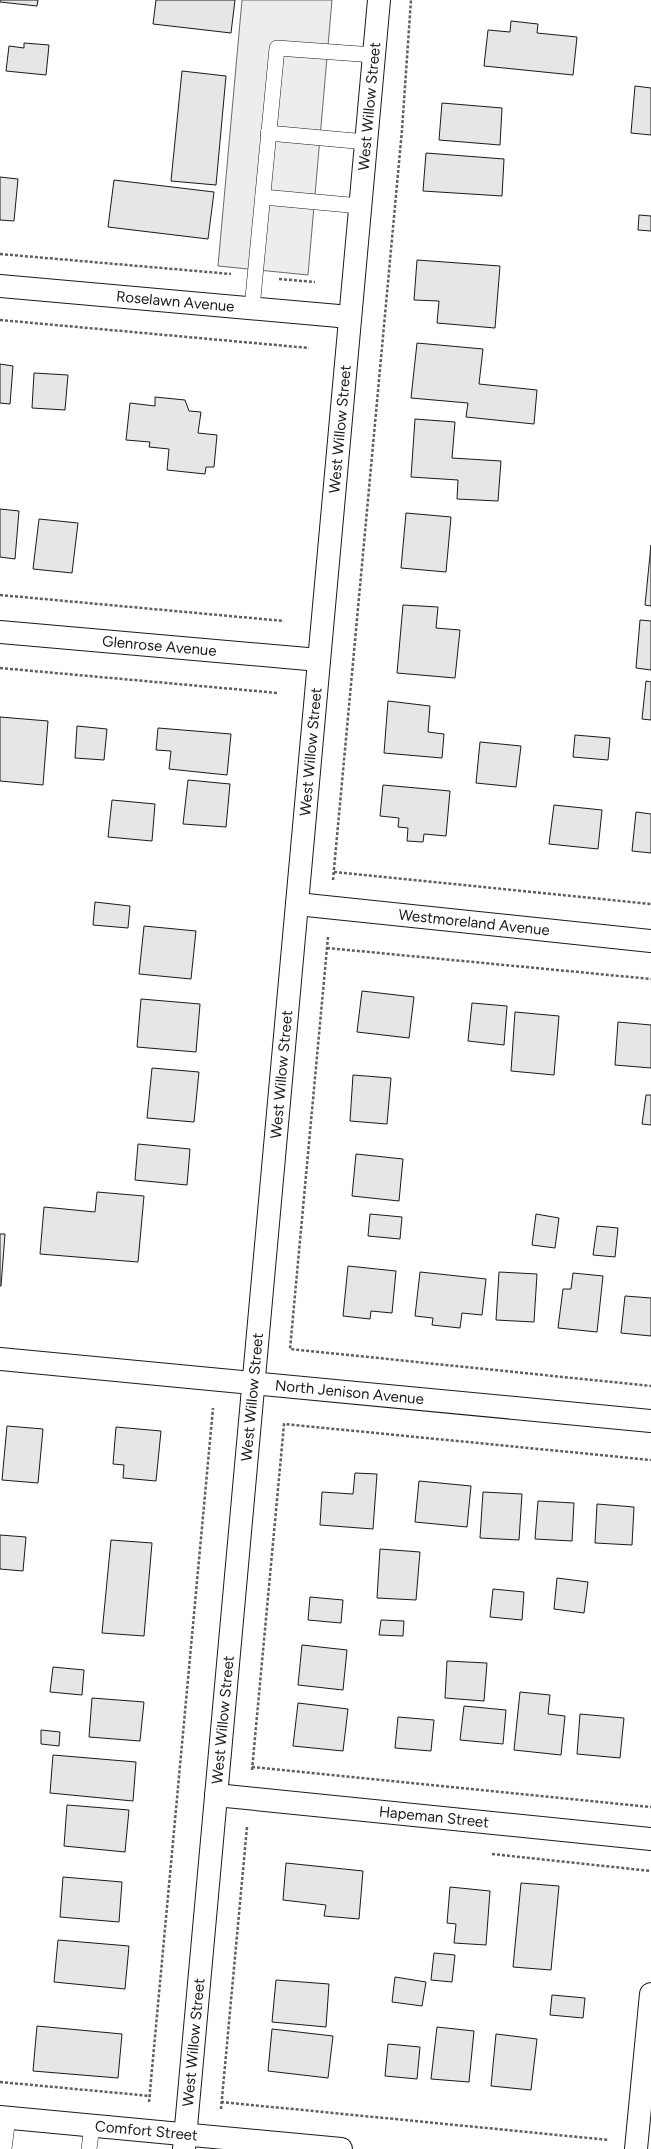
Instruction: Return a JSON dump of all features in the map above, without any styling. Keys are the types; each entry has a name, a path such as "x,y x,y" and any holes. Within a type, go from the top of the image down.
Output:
{"street":[{"name":"West Willow Street","path":"185,2142 379,0"},
{"name":"Roselawn Avenue","path":"0,286 350,317"},
{"name":"Glenrose Avenue","path":"0,632 319,660"},
{"name":"Westmoreland Avenue","path":"297,904 651,941"},
{"name":"North Jenison Avenue","path":"0,1359 651,1420"},
{"name":"Hapeman Street","path":"216,1795 651,1839"},
{"path":"636,2146 651,1994"},
{"name":"Comfort Street","path":"4,2117 142,2130 185,2142 341,2149"}],"lane":[{"path":"252,308 277,48 374,55"},
{"path":"268,134 366,142"},
{"path":"263,197 360,206"},
{"path":"4,2117 4,2149"},
{"path":"89,2149 92,2126"}],"path":[{"path":"411,0 402,130 290,1349 651,1386"},
{"path":"0,254 315,282"},
{"path":"0,320 309,348"},
{"path":"0,596 284,621"},
{"path":"0,668 278,693"},
{"path":"334,872 651,904"},
{"path":"327,948 651,979"},
{"path":"142,2130 151,2096 213,1407"},
{"path":"284,1424 651,1460"},
{"path":"252,1767 651,1808"},
{"path":"0,2082 151,2096"},
{"path":"222,2102 636,2146"}],"shaded area":[{"path":"242,0 332,0 308,275 218,266"}],"building":[{"path":"0,0 38,0 37,6 0,2"},
{"path":"156,0 235,0 231,33 153,24"},
{"path":"511,21 538,24 537,33 577,37 573,75 484,66 488,30 510,32"},
{"path":"24,43 49,45 46,75 6,71 9,46 24,48"},
{"path":"182,71 226,76 216,185 171,181"},
{"path":"635,86 651,88 651,135 631,133"},
{"path":"442,103 502,108 500,145 439,140"},
{"path":"426,153 504,159 502,196 423,191"},
{"path":"0,177 18,179 14,221 0,220"},
{"path":"114,180 214,192 208,239 108,227"},
{"path":"639,215 651,216 651,231 638,230"},
{"path":"417,260 500,266 495,328 437,323 439,301 414,300"},
{"path":"417,343 483,349 479,384 537,390 534,424 466,417 468,403 411,398"},
{"path":"0,364 13,366 10,404 0,403"},
{"path":"34,373 68,375 65,410 32,408"},
{"path":"155,397 185,400 189,411 201,412 198,433 217,435 214,467 206,467 205,474 167,470 169,449 149,447 150,442 126,440 130,403 155,406"},
{"path":"415,419 455,422 452,458 501,461 498,501 457,499 458,480 411,477"},
{"path":"0,509 19,511 15,559 0,557"},
{"path":"406,513 451,517 446,572 401,568"},
{"path":"39,519 78,523 72,573 33,569"},
{"path":"651,545 651,606 645,605"},
{"path":"403,605 438,607 436,628 460,630 455,678 397,673"},
{"path":"640,620 651,621 651,670 636,668"},
{"path":"646,681 651,682 651,720 642,719"},
{"path":"388,701 430,706 428,732 444,734 442,758 384,753"},
{"path":"0,717 48,721 43,785 0,781"},
{"path":"77,726 107,729 104,760 75,758"},
{"path":"158,728 231,734 227,775 169,769 171,751 156,750"},
{"path":"575,735 610,738 608,760 573,757"},
{"path":"480,742 521,746 516,787 476,783"},
{"path":"188,780 230,784 226,827 183,824"},
{"path":"383,785 450,791 446,836 424,834 423,842 407,841 408,828 398,827 399,818 380,816"},
{"path":"112,800 155,804 152,841 108,837"},
{"path":"554,805 602,810 598,849 549,844"},
{"path":"636,812 651,814 651,853 632,851"},
{"path":"95,902 130,906 128,928 93,925"},
{"path":"144,926 196,931 191,979 139,974"},
{"path":"362,991 414,997 409,1038 357,1032"},
{"path":"141,999 200,1004 196,1052 137,1047"},
{"path":"472,1003 507,1006 504,1045 468,1041"},
{"path":"515,1012 559,1016 554,1075 511,1071"},
{"path":"618,1022 651,1025 651,1068 615,1065"},
{"path":"152,1068 199,1072 194,1122 147,1118"},
{"path":"353,1075 391,1078 387,1124 350,1121"},
{"path":"646,1095 651,1095 651,1125 642,1124"},
{"path":"138,1144 190,1149 187,1185 135,1180"},
{"path":"356,1154 403,1159 399,1201 352,1196"},
{"path":"97,1192 144,1196 138,1262 40,1254 44,1207 95,1212"},
{"path":"370,1214 402,1217 400,1239 368,1236"},
{"path":"536,1214 559,1218 555,1248 532,1245"},
{"path":"597,1226 618,1228 615,1257 593,1255"},
{"path":"0,1234 5,1234 1,1286 0,1286"},
{"path":"348,1266 396,1271 392,1313 371,1311 370,1319 343,1316"},
{"path":"420,1272 486,1279 482,1315 462,1313 460,1328 432,1325 433,1318 415,1316"},
{"path":"499,1272 537,1274 534,1322 496,1320"},
{"path":"573,1273 603,1276 597,1332 558,1328 563,1289 571,1289"},
{"path":"625,1296 651,1298 651,1336 621,1333"},
{"path":"7,1426 43,1429 38,1483 2,1480"},
{"path":"116,1427 161,1431 156,1481 123,1478 124,1465 113,1464"},
{"path":"355,1473 377,1474 373,1529 320,1525 322,1492 353,1494"},
{"path":"419,1481 471,1486 467,1527 415,1522"},
{"path":"483,1492 522,1494 519,1540 480,1538"},
{"path":"538,1501 574,1503 572,1541 535,1539"},
{"path":"597,1504 634,1507 632,1545 595,1543"},
{"path":"0,1535 26,1537 23,1571 0,1569"},
{"path":"111,1540 152,1543 144,1636 102,1633"},
{"path":"380,1549 420,1552 416,1600 377,1598"},
{"path":"557,1578 588,1582 584,1613 554,1609"},
{"path":"493,1589 524,1592 522,1620 490,1617"},
{"path":"310,1597 343,1600 341,1623 308,1620"},
{"path":"381,1620 404,1621 403,1636 379,1635"},
{"path":"302,1645 347,1650 343,1690 298,1685"},
{"path":"447,1661 487,1663 484,1701 445,1698"},
{"path":"53,1667 84,1670 82,1695 50,1692"},
{"path":"520,1692 550,1695 548,1714 565,1716 561,1755 514,1750"},
{"path":"92,1698 144,1702 140,1741 89,1737"},
{"path":"298,1703 348,1709 343,1751 293,1746"},
{"path":"464,1706 506,1710 503,1744 460,1740"},
{"path":"580,1714 624,1718 620,1758 577,1754"},
{"path":"398,1717 434,1720 431,1751 395,1748"},
{"path":"41,1730 60,1732 59,1746 41,1744"},
{"path":"53,1755 136,1762 133,1801 50,1793"},
{"path":"67,1805 129,1810 125,1852 64,1846"},
{"path":"286,1863 363,1871 359,1919 324,1916 326,1905 283,1900"},
{"path":"63,1877 122,1882 119,1922 60,1917"},
{"path":"521,1883 559,1886 551,1970 513,1967"},
{"path":"450,1887 490,1891 486,1945 454,1943 456,1924 447,1923"},
{"path":"58,1940 129,1946 125,1989 54,1982"},
{"path":"434,1953 455,1955 452,1982 431,1980"},
{"path":"395,1977 426,1982 422,2006 392,2002"},
{"path":"276,1980 329,1984 326,2027 272,2022"},
{"path":"552,1995 585,1998 583,2018 550,2015"},
{"path":"37,2026 122,2034 118,2078 33,2071"},
{"path":"437,2027 474,2031 469,2082 431,2079"},
{"path":"272,2029 333,2036 328,2078 268,2071"},
{"path":"496,2034 537,2039 531,2090 491,2086"},
{"path":"388,2044 420,2047 417,2079 385,2076"}]}
